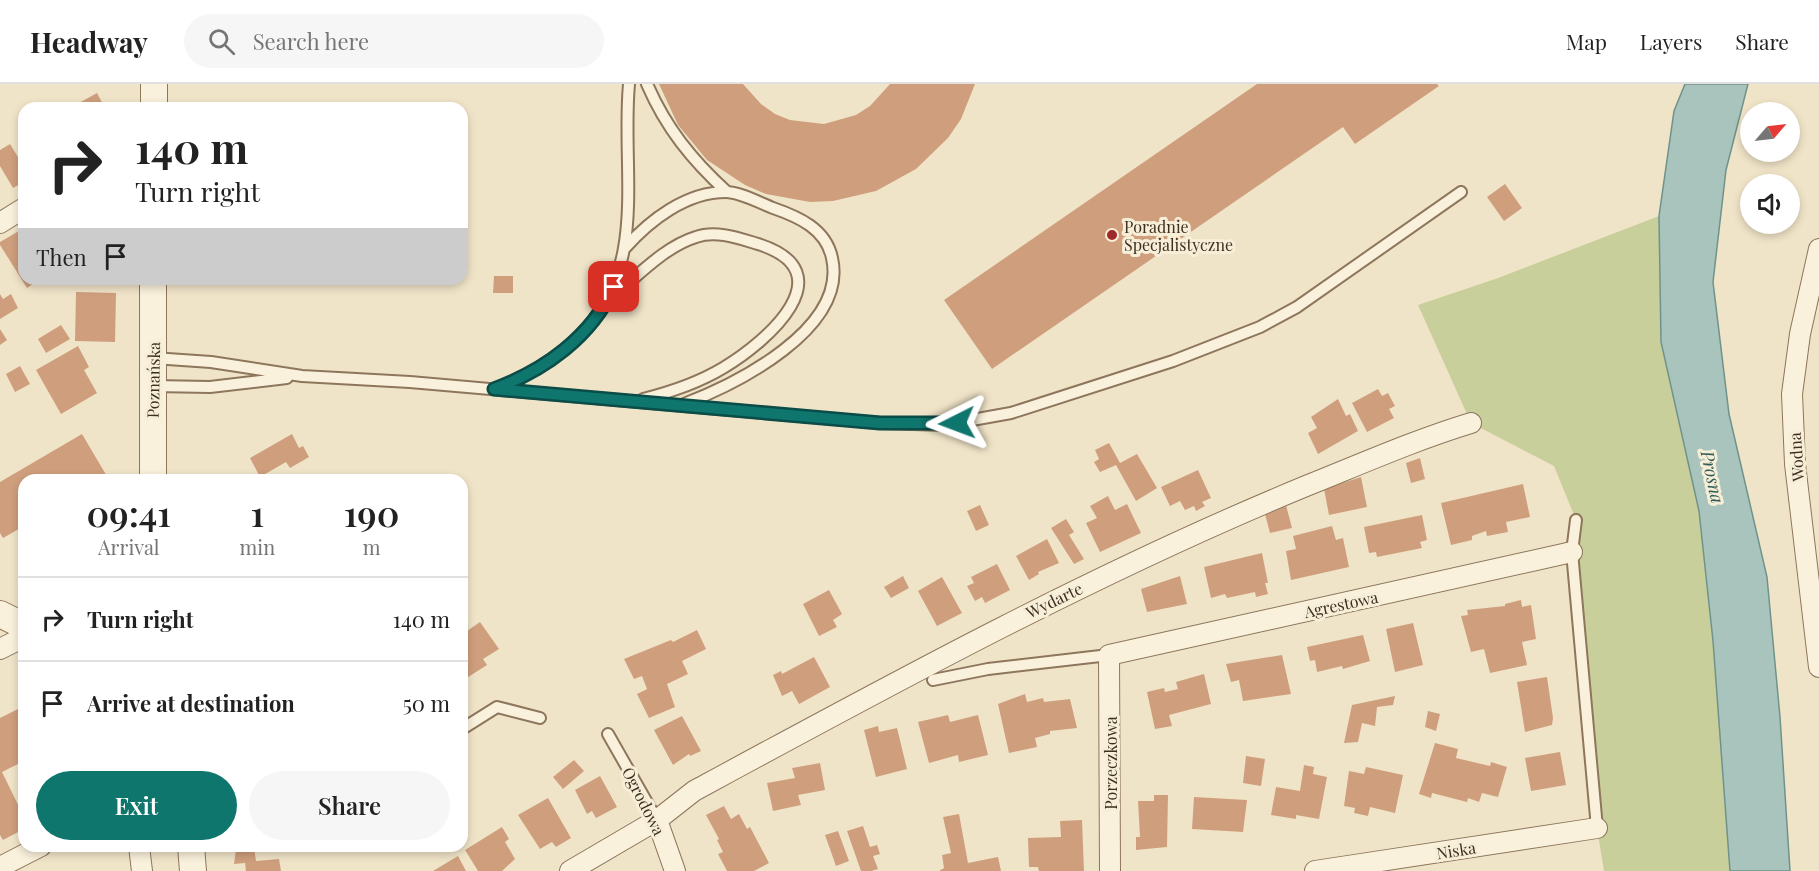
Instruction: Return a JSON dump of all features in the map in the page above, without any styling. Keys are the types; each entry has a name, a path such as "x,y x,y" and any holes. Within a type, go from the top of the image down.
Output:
{"street":[{"path":"154,84 154,102"},
{"path":"0,223 18,212"},
{"name":"Wodna","path":"1819,249 1800,334 1792,394 1795,464 1819,667"},
{"name":"Poznańska","path":"153,285 153,474"},
{"name":"Wydarte","path":"570,871 657,820 681,800 704,786 927,664 1050,602 1274,500 1416,441 1472,423"},
{"name":"Agrestowa","path":"1109,654 1572,552"},
{"path":"0,614 18,623"},
{"path":"0,649 18,640"},
{"name":"Porzeczkowa","path":"1109,654 1110,871"},
{"name":"Ogrodowa","path":"657,820 675,871"},
{"name":"Niska","path":"1315,871 1597,828"},
{"path":"0,867 29,852"},
{"path":"140,852 142,871"},
{"path":"191,852 193,871"}],"lane":[{"path":"608,301 620,272 625,248 629,84"},
{"path":"647,84 674,136 702,169 727,192 790,213 815,229 831,252 834,278 824,307 796,339 741,378 680,406"},
{"path":"625,248 647,225 668,210 693,200 727,192"},
{"path":"153,358 211,362 302,376 494,389 917,425 970,422 1026,409 1173,361 1280,318 1461,192"},
{"path":"494,389 528,375 560,354 586,329 608,301 675,247 697,236 725,235 773,249 790,261 798,278 796,296 785,316 742,356 688,386 634,402"},
{"path":"153,386 210,387 302,376"},
{"path":"1576,520 1572,552 1597,828"},
{"path":"933,680 988,669 1109,654"},
{"path":"468,725 497,707 540,718"},
{"name":"Ogrodowa","path":"608,734 657,820"}],"green space":[{"path":"1659,216 1661,335 1699,511 1713,641 1730,871 1604,871 1597,828 1576,520 1554,466 1471,423 1418,305 1498,278"}],"water":[{"name":"Prosna","path":"1685,84 1748,84 1743,102 1740,102 1740,115 1726,170 1713,282 1729,414 1767,577 1780,717 1790,871 1730,871 1713,641 1699,511 1661,342 1659,216 1674,111"}],"building":[{"path":"659,84 743,84 761,104 775,114 790,120 824,124 856,115 870,106 890,84 975,84 961,119 948,138 916,169 876,191 833,201 810,202 766,194 745,185 707,160 678,125"},
{"name":"Poradnie Specjalistyczne","path":"1257,84 1437,84 1439,86 1355,144 1343,127 992,369 944,300"},
{"path":"97,93 102,102 81,102"},
{"path":"10,144 18,157 18,185 13,188 0,166 0,150"},
{"path":"1505,184 1522,208 1504,221 1487,197"},
{"path":"18,232 18,274 0,245 0,242"},
{"path":"494,276 513,276 513,293 493,293"},
{"path":"76,292 116,293 115,342 75,341"},
{"path":"0,294 3,299 11,294 18,308 0,319"},
{"path":"61,325 70,339 46,353 38,339"},
{"path":"0,329 7,340 0,345"},
{"path":"78,346 89,367 84,370 97,393 61,414 36,370"},
{"path":"20,366 30,384 15,392 6,374"},
{"path":"1378,389 1382,396 1388,393 1395,406 1389,409 1394,418 1367,432 1352,403"},
{"path":"1338,399 1346,416 1350,414 1358,431 1318,454 1308,433 1317,428 1311,417"},
{"path":"82,434 106,474 18,474 18,529 3,538 0,533 0,482"},
{"path":"292,434 299,448 303,446 309,457 290,468 286,462 265,474 258,474 250,458"},
{"path":"1109,443 1120,463 1137,454 1157,488 1136,501 1116,465 1100,472 1094,462 1099,459 1095,450"},
{"path":"1420,458 1425,479 1411,483 1406,463"},
{"path":"1198,470 1211,498 1202,502 1205,506 1196,511 1194,506 1185,510 1180,501 1170,506 1161,487"},
{"path":"1361,477 1367,507 1329,515 1324,489"},
{"path":"1523,484 1530,517 1506,522 1508,532 1487,536 1486,531 1472,536 1472,540 1451,545 1441,503"},
{"path":"1108,496 1115,510 1127,504 1141,533 1100,552 1086,523 1097,518 1090,506"},
{"path":"980,505 989,525 976,531 967,511"},
{"path":"1286,505 1292,528 1270,533 1265,514"},
{"path":"1422,515 1427,540 1420,542 1422,548 1377,557 1376,552 1369,553 1364,527"},
{"path":"1066,519 1074,532 1069,535 1084,559 1074,564 1051,528"},
{"path":"1332,526 1336,540 1343,538 1349,567 1291,580 1286,551 1296,549 1293,536"},
{"path":"1047,539 1059,563 1038,572 1039,574 1029,580 1016,556"},
{"path":"1262,553 1268,594 1256,597 1255,592 1227,598 1225,594 1211,598 1204,567"},
{"path":"997,564 1010,590 985,603 982,597 975,601 967,586 974,583 971,577"},
{"path":"903,576 909,588 891,598 884,587"},
{"path":"1180,576 1187,604 1147,612 1141,589"},
{"path":"942,577 962,613 937,626 918,591"},
{"path":"829,590 842,614 833,620 837,627 819,636 803,604"},
{"path":"1521,600 1522,607 1531,605 1536,639 1522,642 1527,665 1490,673 1484,649 1471,652 1461,616 1468,615 1467,610 1505,606 1505,604"},
{"path":"480,622 499,649 483,659 487,665 468,677 468,630"},
{"path":"1413,623 1423,665 1395,672 1386,629"},
{"path":"697,630 706,649 682,661 688,674 667,684 675,707 649,718 637,694 647,689 642,676 634,679 624,659 671,640 673,642"},
{"path":"1363,635 1370,661 1343,669 1342,666 1317,672 1315,660 1310,661 1307,647"},
{"path":"1282,655 1291,694 1243,701 1239,680 1231,682 1226,664"},
{"path":"814,657 830,687 799,704 792,691 782,696 773,675 781,671 782,674"},
{"path":"1204,674 1211,704 1169,715 1172,726 1155,729 1147,692 1164,688 1165,692 1178,689 1176,682"},
{"path":"1547,677 1552,725 1525,732 1517,682"},
{"path":"1025,694 1027,702 1043,698 1044,702 1070,699 1077,728 1050,731 1050,734 1035,738 1037,747 1009,753 998,704"},
{"path":"1395,696 1393,705 1377,707 1375,726 1362,723 1358,742 1344,743 1352,705"},
{"path":"18,709 18,764 2,772 18,805 18,832 3,840 0,835 0,718"},
{"path":"1428,711 1440,714 1436,731 1425,727"},
{"path":"948,715 950,722 978,715 988,755 959,762 958,755 929,763 918,722"},
{"path":"682,716 701,751 690,756 689,754 673,765 654,730"},
{"path":"878,726 879,732 897,728 907,769 876,777 864,730"},
{"path":"1435,743 1458,749 1456,758 1490,766 1491,762 1507,767 1498,797 1482,793 1479,802 1468,798 1467,802 1432,793 1431,798 1419,794"},
{"path":"1560,752 1566,785 1531,791 1525,758"},
{"path":"1246,756 1265,759 1261,786 1243,783"},
{"path":"574,760 584,771 563,789 553,777"},
{"path":"820,763 825,790 798,795 801,805 773,811 767,783 795,778 792,768"},
{"path":"1304,765 1314,767 1313,774 1327,777 1319,819 1296,815 1296,819 1271,815 1276,787 1300,791"},
{"path":"1366,767 1403,775 1395,813 1370,807 1368,816 1354,813 1355,808 1344,806 1349,771 1364,774"},
{"path":"600,776 617,807 596,818 592,811 587,814 575,790"},
{"path":"1154,795 1168,795 1167,847 1136,850 1136,837 1140,837 1138,801 1154,801"},
{"path":"1194,797 1247,800 1243,832 1192,829"},
{"path":"548,798 571,838 556,847 552,842 540,849 518,815"},
{"path":"724,806 731,819 739,814 747,829 750,827 769,863 754,871 727,871 718,854 723,852 717,840 719,839 706,815"},
{"path":"959,814 968,863 998,857 1001,871 939,871 944,868 942,855 951,853 943,817"},
{"path":"1082,820 1084,871 1039,871 1038,867 1029,867 1028,838 1061,837 1060,821"},
{"path":"863,826 870,847 877,845 880,854 873,856 878,869 871,871 861,871 847,831"},
{"path":"502,827 509,839 505,842 515,859 502,871 478,871 466,852 468,848"},
{"path":"838,831 849,861 836,866 825,835"},
{"path":"236,852 255,852 256,861 279,859 281,871 246,871 245,863 234,864"},
{"path":"458,856 466,871 433,871"}],"place":[{"name":"Poradnie Specjalistyczne","path":"1112,235"}],"route":[{"path":"614,287 598,315 572,344 528,375 494,389 880,423 944,425 957,423"}]}
